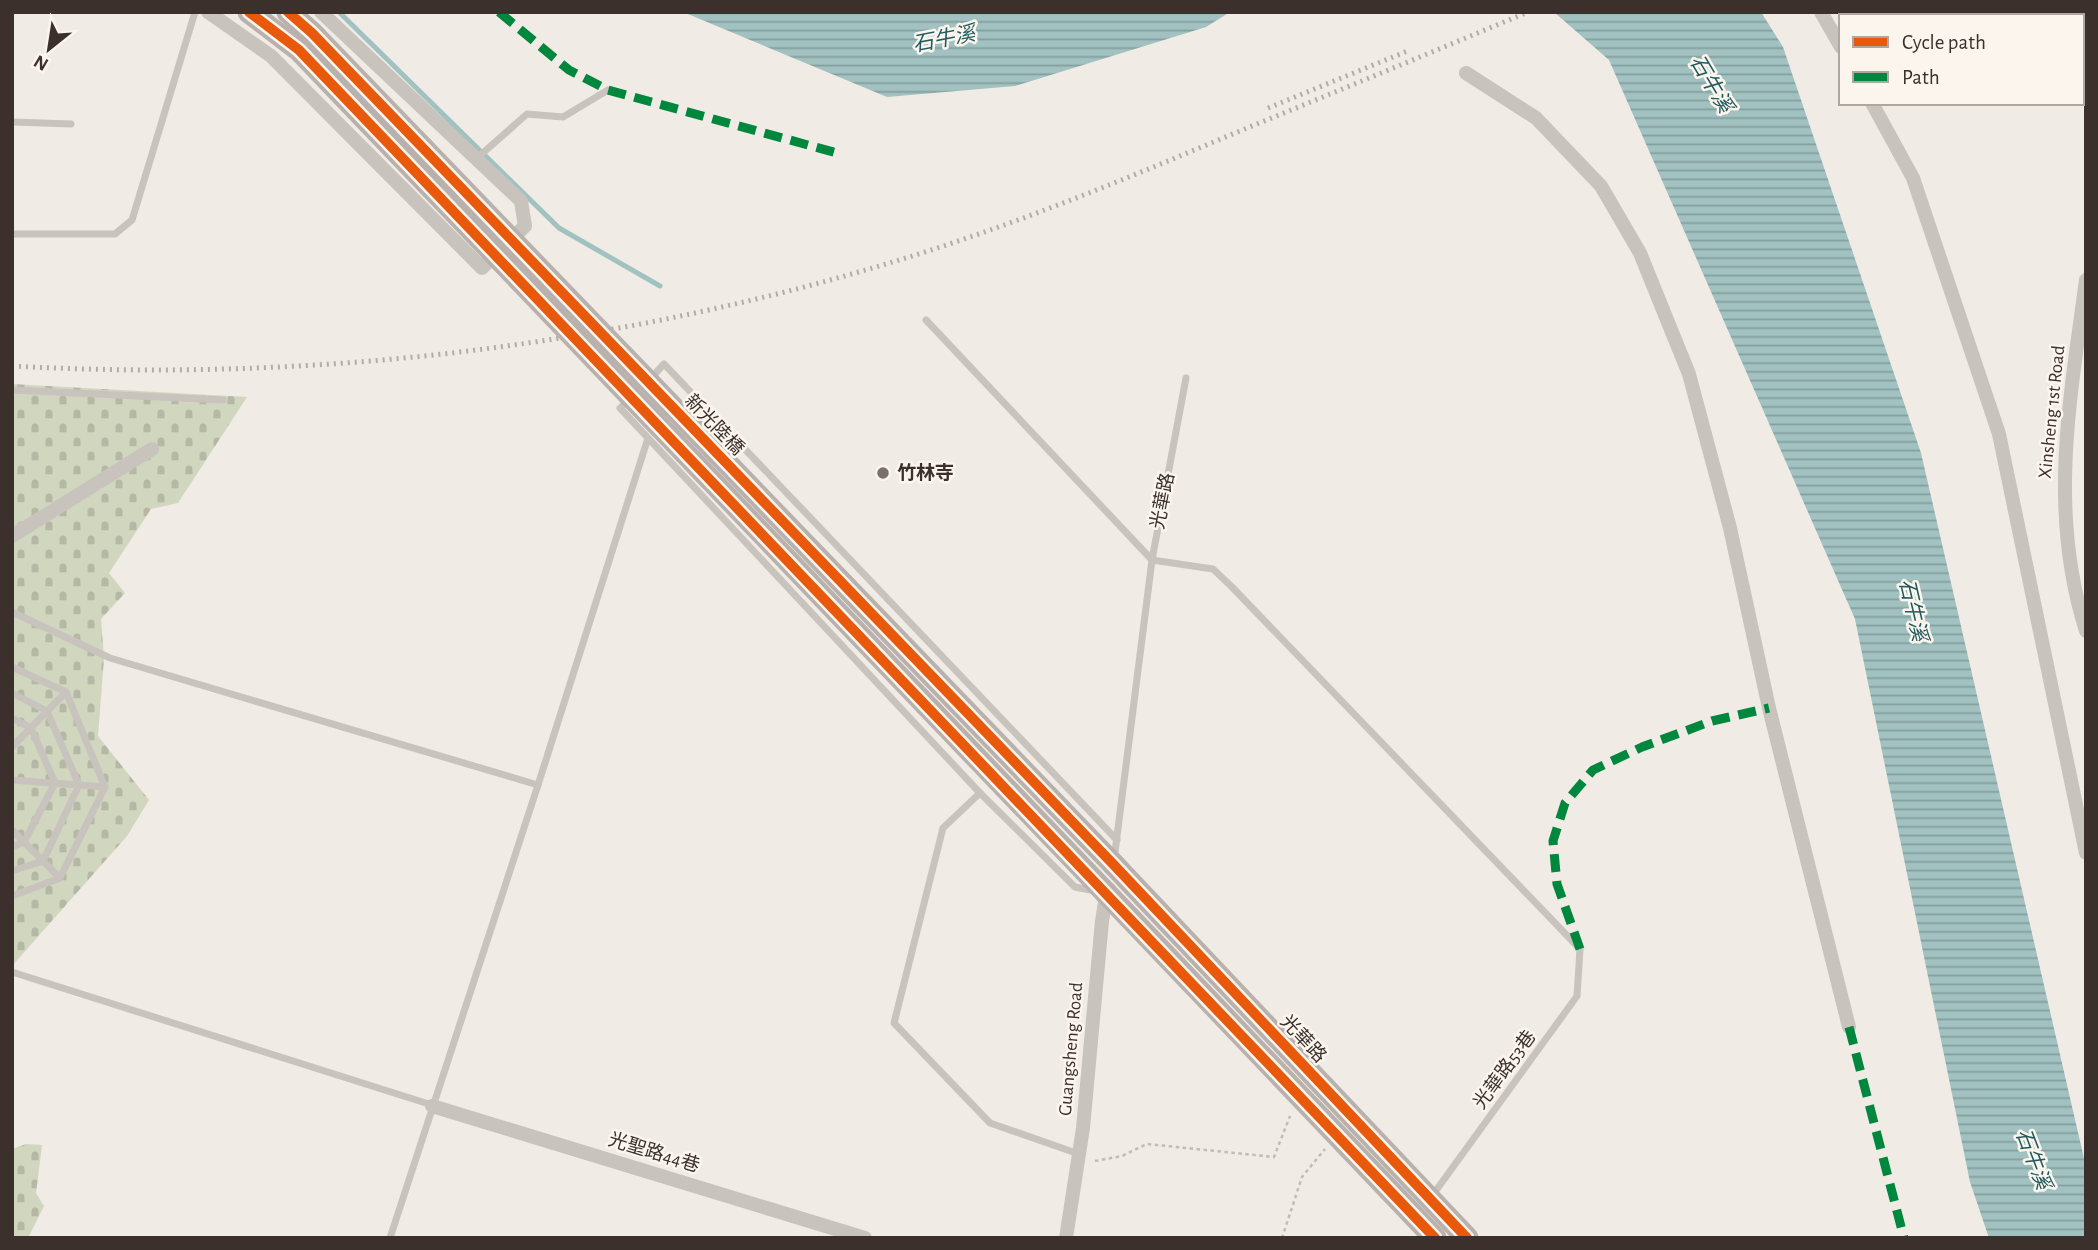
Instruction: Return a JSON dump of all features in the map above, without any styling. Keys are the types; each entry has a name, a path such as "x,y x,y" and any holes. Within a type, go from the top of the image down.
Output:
{"main road":[{"name":"新光陸橋","path":"250,12 299,50 1107,893"},
{"name":"新光陸橋","path":"288,12 322,43 1114,864"},
{"name":"光華路","path":"1114,864 1467,1238"},
{"path":"1107,893 1435,1238"},
{"path":"1372,1172 1389,1155"}],"street":[{"path":"208,12 271,56 482,268 525,226 521,201 321,12"},
{"path":"1821,12 1839,44"},
{"path":"1466,73 1536,118 1601,186 1640,253 1689,374 1730,528 1769,708 1849,1027"},
{"path":"1873,105 1913,178 1998,434 2086,853"},
{"name":"Xinsheng 1st Road","path":"2086,280 2065,444 2063,489 2075,590 2086,631"},
{"path":"12,536 152,449"},
{"name":"Guangsheng Road","path":"1066,1238 1078,1159 1107,893 1114,864"},
{"name":"光聖路44巷","path":"432,1105 864,1238"}],"lane":[{"path":"12,234 115,234 132,220 195,12"},
{"path":"476,159 527,114 563,117 608,90"},
{"path":"12,122 71,124"},
{"path":"926,320 1152,560"},
{"path":"1107,893 1075,887 980,793 620,408 664,364 1117,841"},
{"name":"光華路","path":"1114,864 1152,560 1186,379"},
{"path":"12,390 223,400"},
{"path":"390,1238 648,438"},
{"name":"光華路53巷","path":"1152,560 1213,569 1222,577 1580,949 1577,996 1430,1200"},
{"path":"12,612 110,658 538,785"},
{"path":"12,667 66,692 105,787 60,878 12,896"},
{"path":"12,747 66,692"},
{"path":"12,693 47,711 79,785 43,861 12,871"},
{"path":"12,719 31,728 54,783 24,842 12,847"},
{"path":"12,780 105,787"},
{"path":"980,793 943,828 894,1023 990,1123 1078,1159"},
{"path":"12,830 60,878"},
{"path":"12,984 14,972 432,1105"}],"path":[{"path":"1078,1159 1122,1156 1147,1144 1274,1157 1298,1096"},
{"path":"1282,1238 1302,1177 1336,1135"}],"green space":[{"path":"12,384 247,397 178,503 151,509 109,573 125,593 101,619 104,658 98,736 149,800 127,836 12,966"},
{"path":"26,1144 42,1145 36,1193 44,1206 28,1238 12,1238 12,1149"}],"water":[{"name":"石牛溪","path":"683,12 1230,12 1206,27 1015,86 887,97"},
{"name":"石牛溪","path":"1554,12 1761,12 1783,47 1921,453 2086,1167 2086,1238 1989,1238 1970,1182 1855,619 1609,60"}],"waterway":[{"path":"339,12 559,228 660,286"}],"railway":[{"path":"12,366 128,370 359,362 474,350 589,333 702,311 814,284 925,252 1004,225 1120,181 1528,12"},
{"path":"1268,108 1410,50"}],"marked path":[{"path":"499,12 569,70 608,90 837,153"},
{"path":"1580,949 1557,884 1553,841 1565,803 1593,770 1642,747 1712,721 1769,708"},
{"path":"1849,1027 1904,1238"}],"cycle path":[{"path":"249,12 299,50 1435,1238"},
{"path":"288,12 312,33 1113,864 1467,1238"}],"place":[{"name":"竹林寺","path":"883,473"}]}
